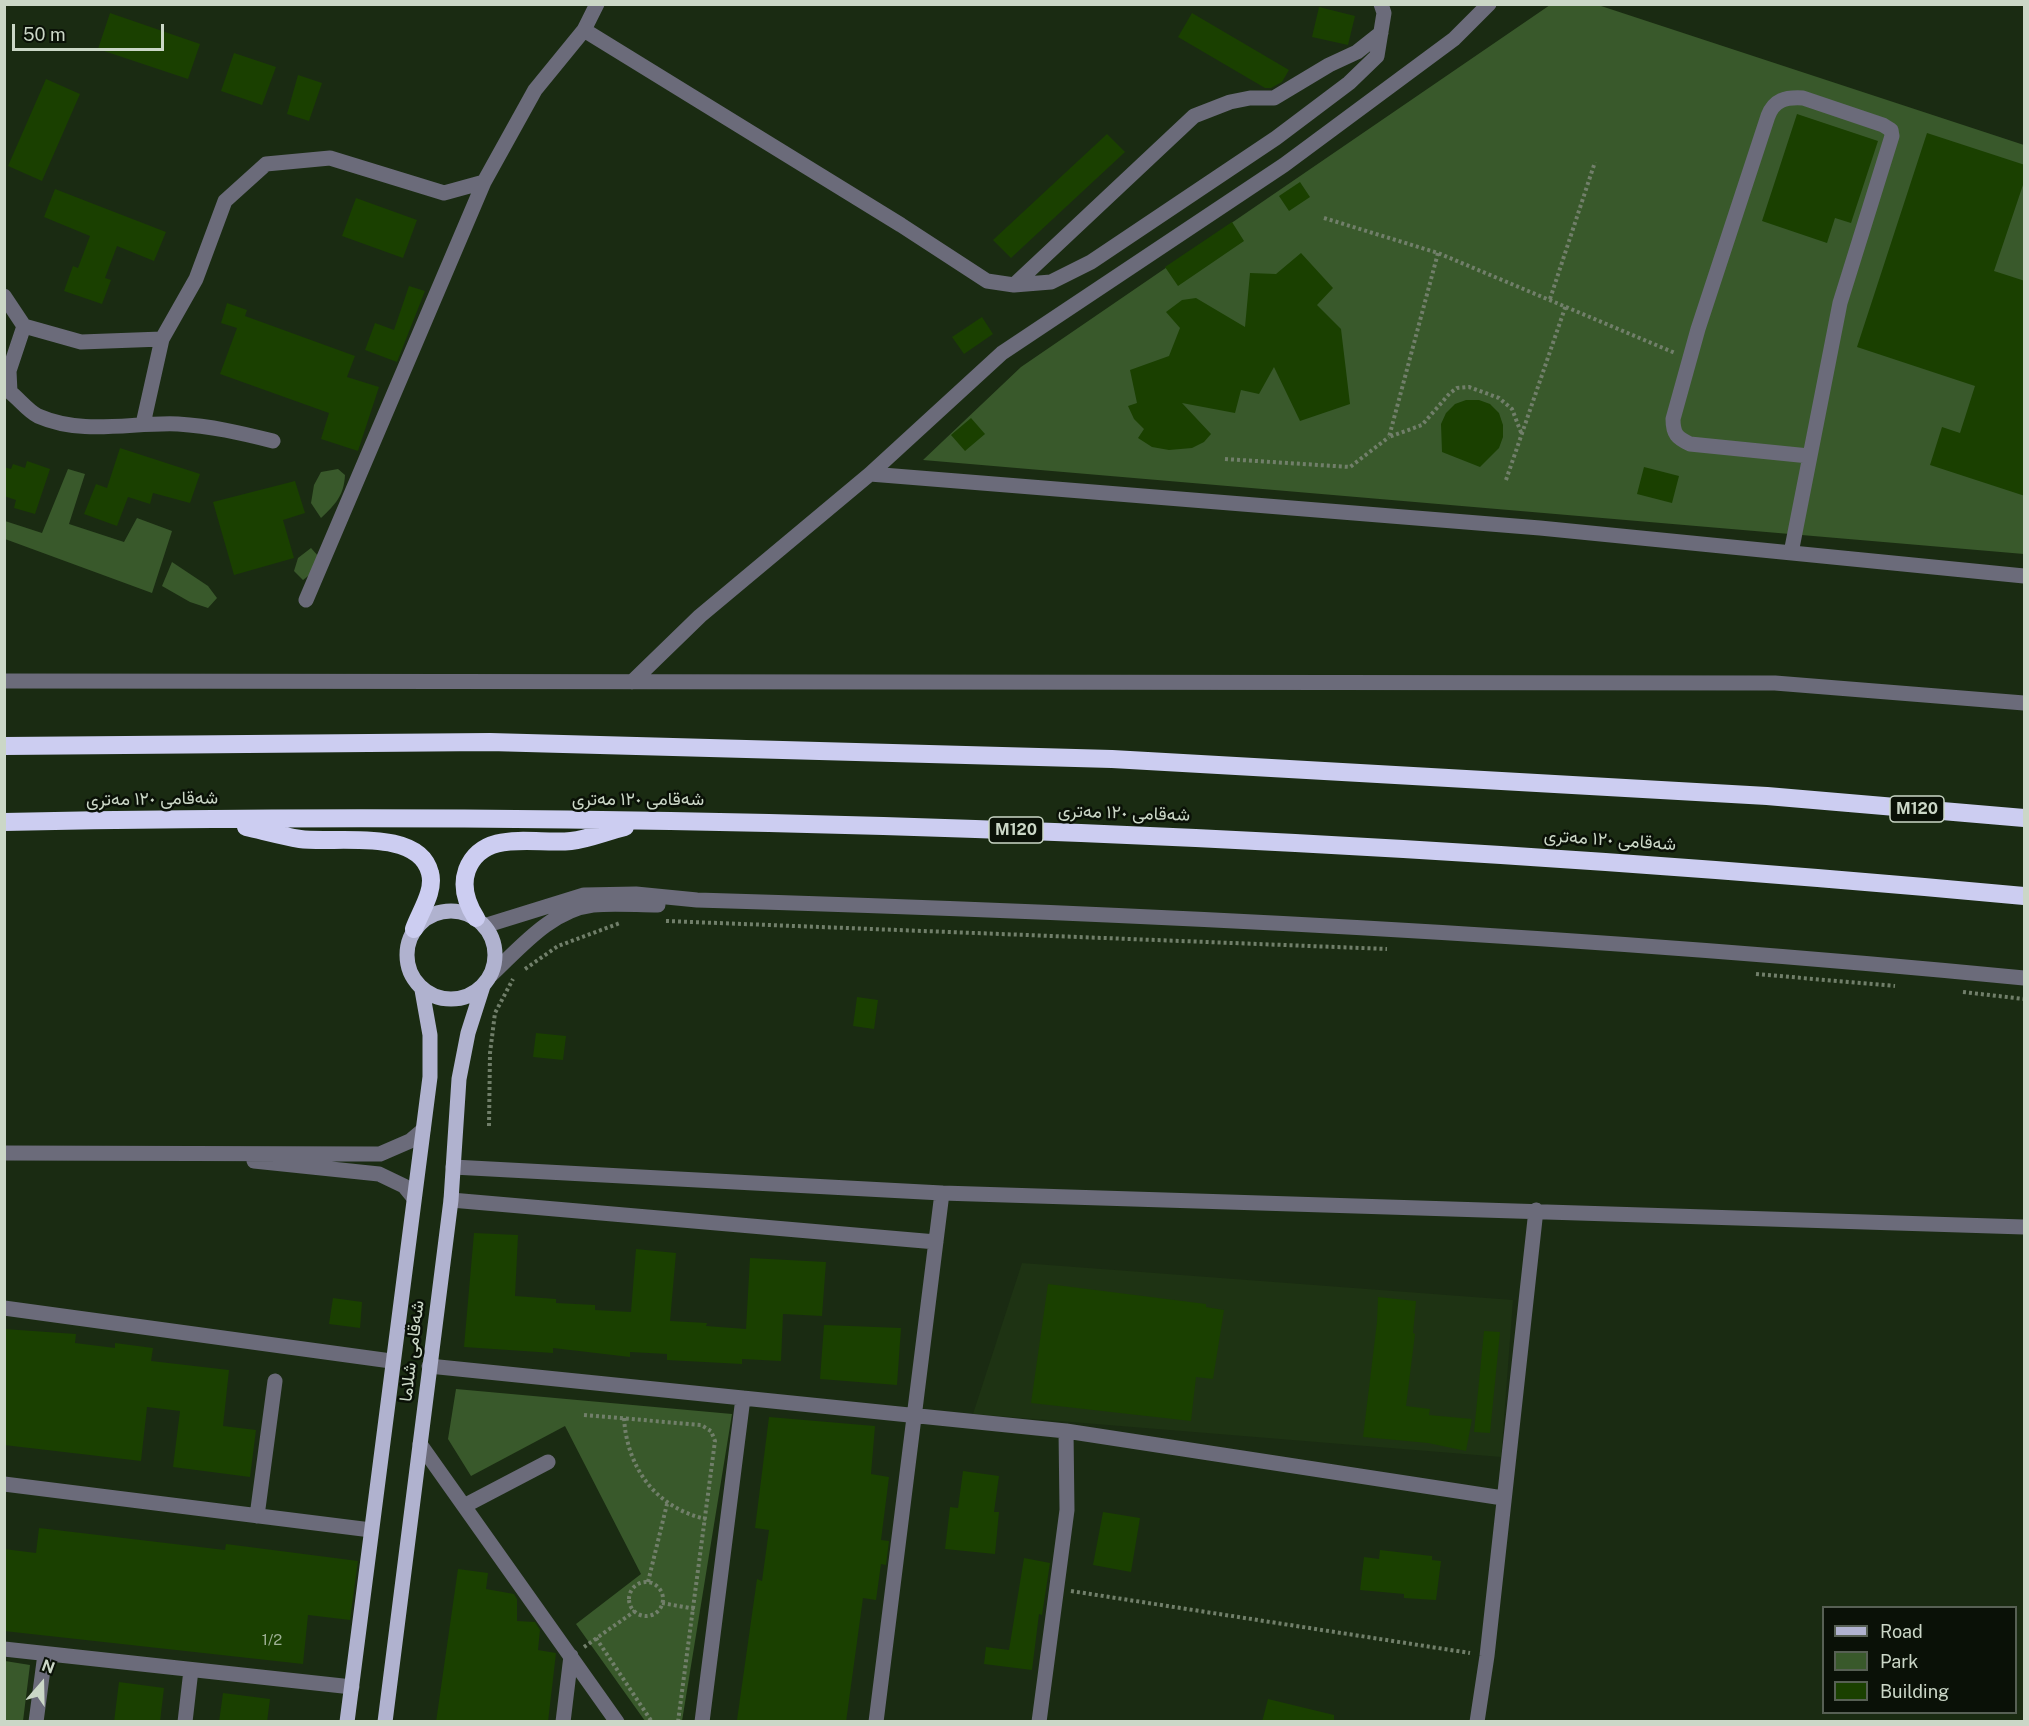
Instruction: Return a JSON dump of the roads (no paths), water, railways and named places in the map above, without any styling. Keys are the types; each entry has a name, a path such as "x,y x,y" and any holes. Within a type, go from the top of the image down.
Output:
{"highway":[{"name":"M120","path":"4,746 490,742 1100,758 1767,796 2025,818"},
{"name":"شەقامی ١٢٠ مەتری","path":"4,822 212,819 650,820 1186,836 1729,869 2025,896"},
{"path":"212,819 301,839 388,842 410,849 426,863 431,883 414,929"},
{"path":"480,922 466,898 465,882 473,859 486,848 501,842 572,841 650,820"}],"main road":[{"path":"414,929 424,919 438,912 452,910 480,922"},
{"name":"شەقامی شلاما","path":"385,1722 451,1200 459,1079 468,1033 487,980 495,949 480,922"},
{"name":"شەقامی شلاما","path":"347,1722 391,1361 423,1131 430,1056 423,990 413,980 407,961 408,941 414,929"},
{"path":"423,990 447,1000 472,994 487,980"}],"street":[{"path":"306,600 484,182 535,90 584,30 597,4"},
{"path":"584,30 901,225 987,281 1014,285 1051,282 1091,262 1276,138 1349,83 1377,56 1384,13 1381,4"},
{"path":"632,682 700,616 870,474 1002,353 1284,165 1454,39 1490,4"},
{"path":"1014,285 1194,116 1230,102 1250,98 1274,98 1329,65 1357,52 1381,33"},
{"path":"1791,553 1840,303 1891,141 1891,130 1803,98 1781,100 1772,106 1689,360 1673,419 1673,430 1678,438 1690,444 1809,456"},
{"path":"143,424 162,339 196,279 225,201 266,164 330,158 444,193 484,182"},
{"path":"4,296 24,326 81,342 162,339"},
{"path":"24,326 9,371 10,392 36,415 68,425 109,428 143,424 219,427 273,441"},
{"path":"870,474 1540,528 2025,576"},
{"path":"4,681 1774,683 2025,703"},
{"path":"480,922 584,895 636,894 697,900 1102,913 1491,934 1846,961 2025,978"},
{"path":"487,980 537,932 553,920 580,908 592,905 666,905 697,900"},
{"path":"4,1153 380,1154 396,1149 423,1131"},
{"path":"225,1155 269,1164 379,1174 404,1186 413,1197"},
{"path":"453,1167 942,1193 2025,1227"},
{"path":"876,1722 942,1193"},
{"path":"451,1200 936,1242"},
{"path":"1477,1722 1487,1656 1536,1210"},
{"path":"4,1308 391,1361"},
{"path":"429,1366 914,1413 1066,1431 1503,1498"},
{"path":"256,1516 275,1381"},
{"path":"702,1722 743,1398"},
{"path":"1039,1722 1066,1510 1066,1431"},
{"path":"420,1444 617,1722"},
{"path":"464,1506 548,1462"},
{"path":"4,1484 371,1530"},
{"path":"4,1649 352,1688"},
{"path":"36,1722 45,1654"},
{"path":"563,1722 571,1656"},
{"path":"185,1722 191,1670"}]}
